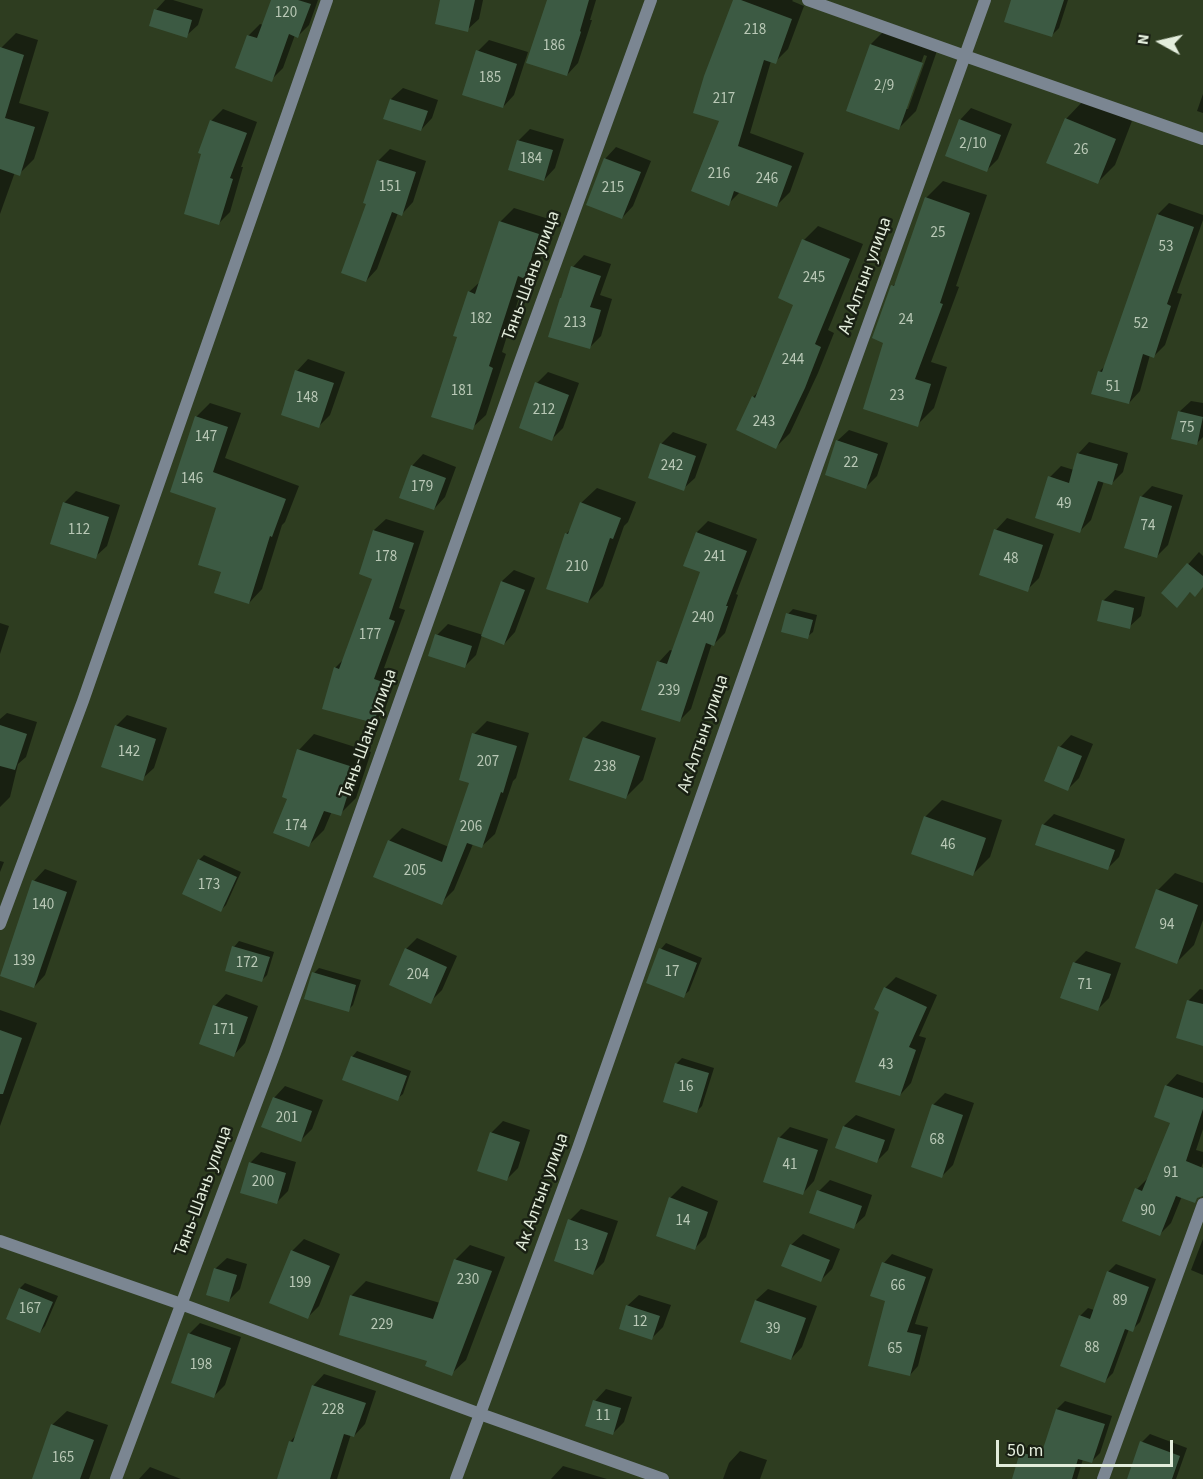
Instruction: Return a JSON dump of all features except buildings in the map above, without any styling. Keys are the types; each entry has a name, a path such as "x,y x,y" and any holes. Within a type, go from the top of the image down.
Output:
{"street":[{"path":"0,924 87,690 327,0"},
{"name":"Тянь-Шань улица","path":"116,1479 275,1053 651,0"},
{"path":"808,0 1203,139"},
{"name":"Ак Алтын улица","path":"456,1479 578,1148 818,464 985,0"},
{"path":"1103,1479 1203,1204"},
{"path":"0,1241 181,1304 663,1479"}]}
